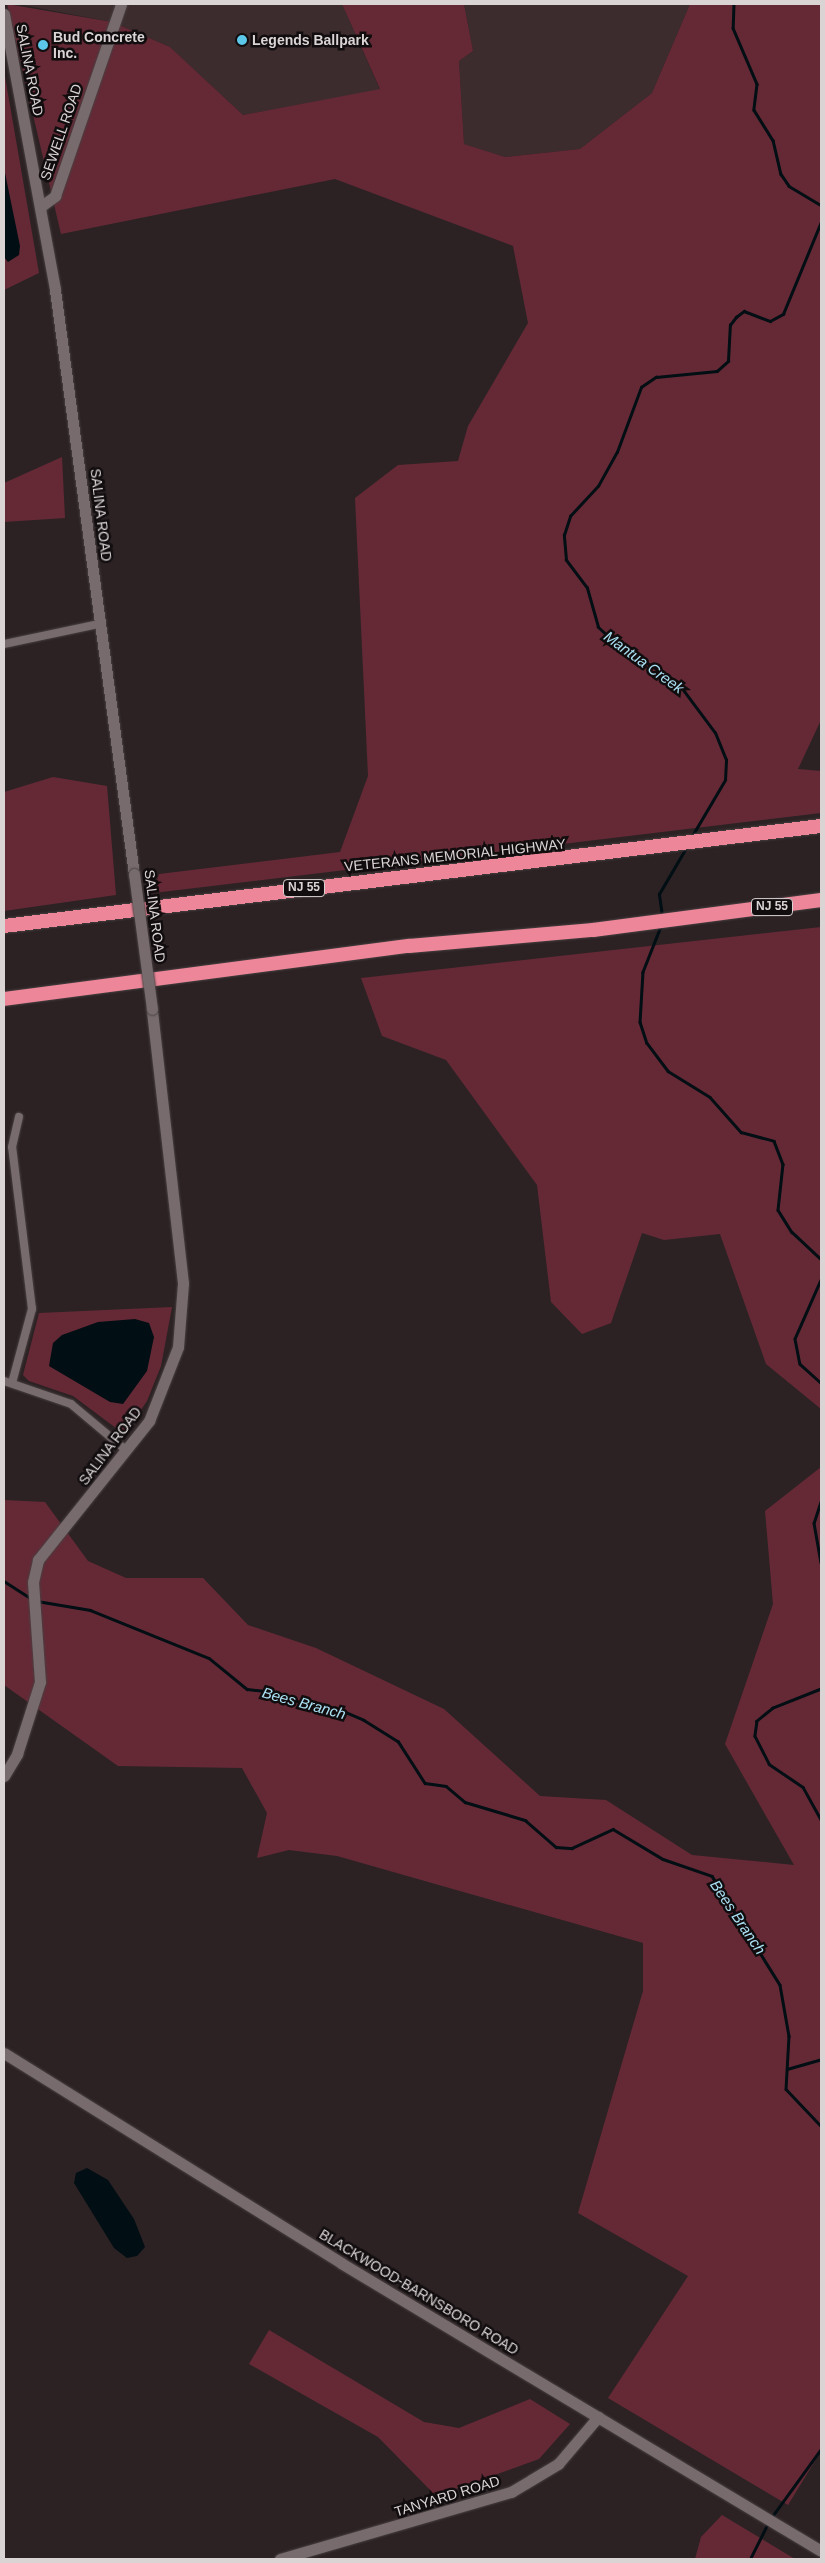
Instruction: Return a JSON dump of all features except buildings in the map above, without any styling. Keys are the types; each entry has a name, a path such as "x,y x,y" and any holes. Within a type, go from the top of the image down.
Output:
{"highway":[{"name":"VETERANS MEMORIAL HIGHWAY","path":"4,926 462,868 606,855 821,826"},
{"name":"NJ 55","path":"4,999 409,946 593,930 722,915 821,900"}],"street":[{"name":"SEWELL ROAD","path":"40,207 55,196 121,4"},
{"name":"SALINA ROAD","path":"4,14 62,336 99,624 152,1009 184,1306 178,1347 165,1388 127,1450 42,1552 34,1594 41,1671 38,1693 17,1754 4,1776"},
{"path":"4,644 99,624"},
{"path":"19,1117 12,1147 32,1309 8,1382 71,1404 127,1450"},
{"name":"BLACKWOOD-BARNSBORO ROAD","path":"4,2053 821,2552"},
{"name":"TANYARD ROAD","path":"280,2559 511,2492 558,2464 598,2417"}],"shaded area":[{"path":"7,4 112,22 170,47 243,115 380,89 342,4 464,4 473,51 459,61 464,144 505,157 580,149 652,93 690,4 821,4 821,720 798,769 821,771 821,813 153,893 159,874 340,852 368,776 355,498 398,465 458,461 468,426 528,323 513,246 335,179 61,234"},
{"path":"18,4 342,4 380,90 243,115 170,47 112,22"},
{"path":"464,4 690,4 652,93 580,149 505,157 464,144 459,61 473,51"},
{"path":"4,71 39,273 4,290"},
{"path":"4,168 20,246 19,255 8,262 4,257"},
{"path":"62,457 65,518 4,522 4,483"},
{"path":"53,777 107,786 116,895 4,911 4,792"},
{"path":"821,927 821,1409 766,1364 720,1234 664,1240 642,1233 611,1323 582,1334 551,1302 537,1185 446,1060 382,1036 361,978"},
{"path":"172,1307 161,1366 147,1401 124,1434 73,1396 29,1381 23,1375 39,1313"},
{"path":"135,1319 149,1323 154,1337 147,1371 123,1404 110,1402 49,1366 53,1343 62,1335 98,1322"},
{"path":"821,1467 821,2451 788,2505 608,2398 688,2276 578,2213 643,1991 643,1943 337,1856 289,1850 257,1858 267,1813 242,1768 118,1766 4,1685 4,1500 45,1502 88,1561 126,1578 203,1578 248,1625 316,1648 444,1709 540,1796 606,1800 692,1855 794,1865 725,1744 773,1604 765,1511"},
{"path":"87,2168 108,2180 134,2219 145,2247 137,2256 127,2258 114,2248 74,2183 76,2173"},
{"path":"269,2330 424,2422 459,2428 530,2399 570,2424 539,2459 436,2496 378,2437 249,2364"},
{"path":"722,2515 795,2559 695,2559 701,2537"}],"waterway":[{"name":"Mantua Creek","path":"734,4 733,28 757,84 754,110 773,140 781,174 789,186 821,205"},
{"name":"Mantua Creek","path":"692,836 725,780 726,760 715,733 677,682 617,645 598,627 587,588 566,560 564,535 570,516 598,486 617,452 641,387 656,377 717,371 728,361 730,325 736,317 744,311 770,321 783,314 821,222"},
{"name":"Mantua Creek","path":"662,916 659,894 686,848"},
{"name":"Mantua Creek","path":"662,924 643,972 640,1022 647,1043 668,1071 710,1097 741,1132 774,1141 783,1164 778,1210 792,1232 821,1259"},
{"name":"Mantua Creek","path":"821,1280 795,1339 800,1364 821,1383"},
{"name":"Mantua Creek","path":"821,1502 814,1523 821,1562"},
{"name":"Bees Branch","path":"4,1581 30,1598"},
{"name":"Bees Branch","path":"37,1601 90,1610 209,1658 247,1689 277,1692 310,1707 336,1708 364,1720 398,1741 425,1783 446,1786 465,1802 525,1820 556,1847 572,1848 613,1829 663,1859 712,1876 780,1985 789,2036 786,2089 821,2126"},
{"name":"Mantua Creek","path":"821,1689 773,1708 757,1721 755,1736 769,1764 803,1787 821,1819"},
{"name":"Mantua Creek","path":"787,2069 821,2059"},
{"name":"Mantua Creek","path":"771,2518 821,2449"},
{"name":"Mantua Creek","path":"750,2559 768,2523"}],"place":[{"name":"Legends Ballpark","path":"242,40"},
{"name":"Bud Concrete Inc.","path":"43,45"}]}
